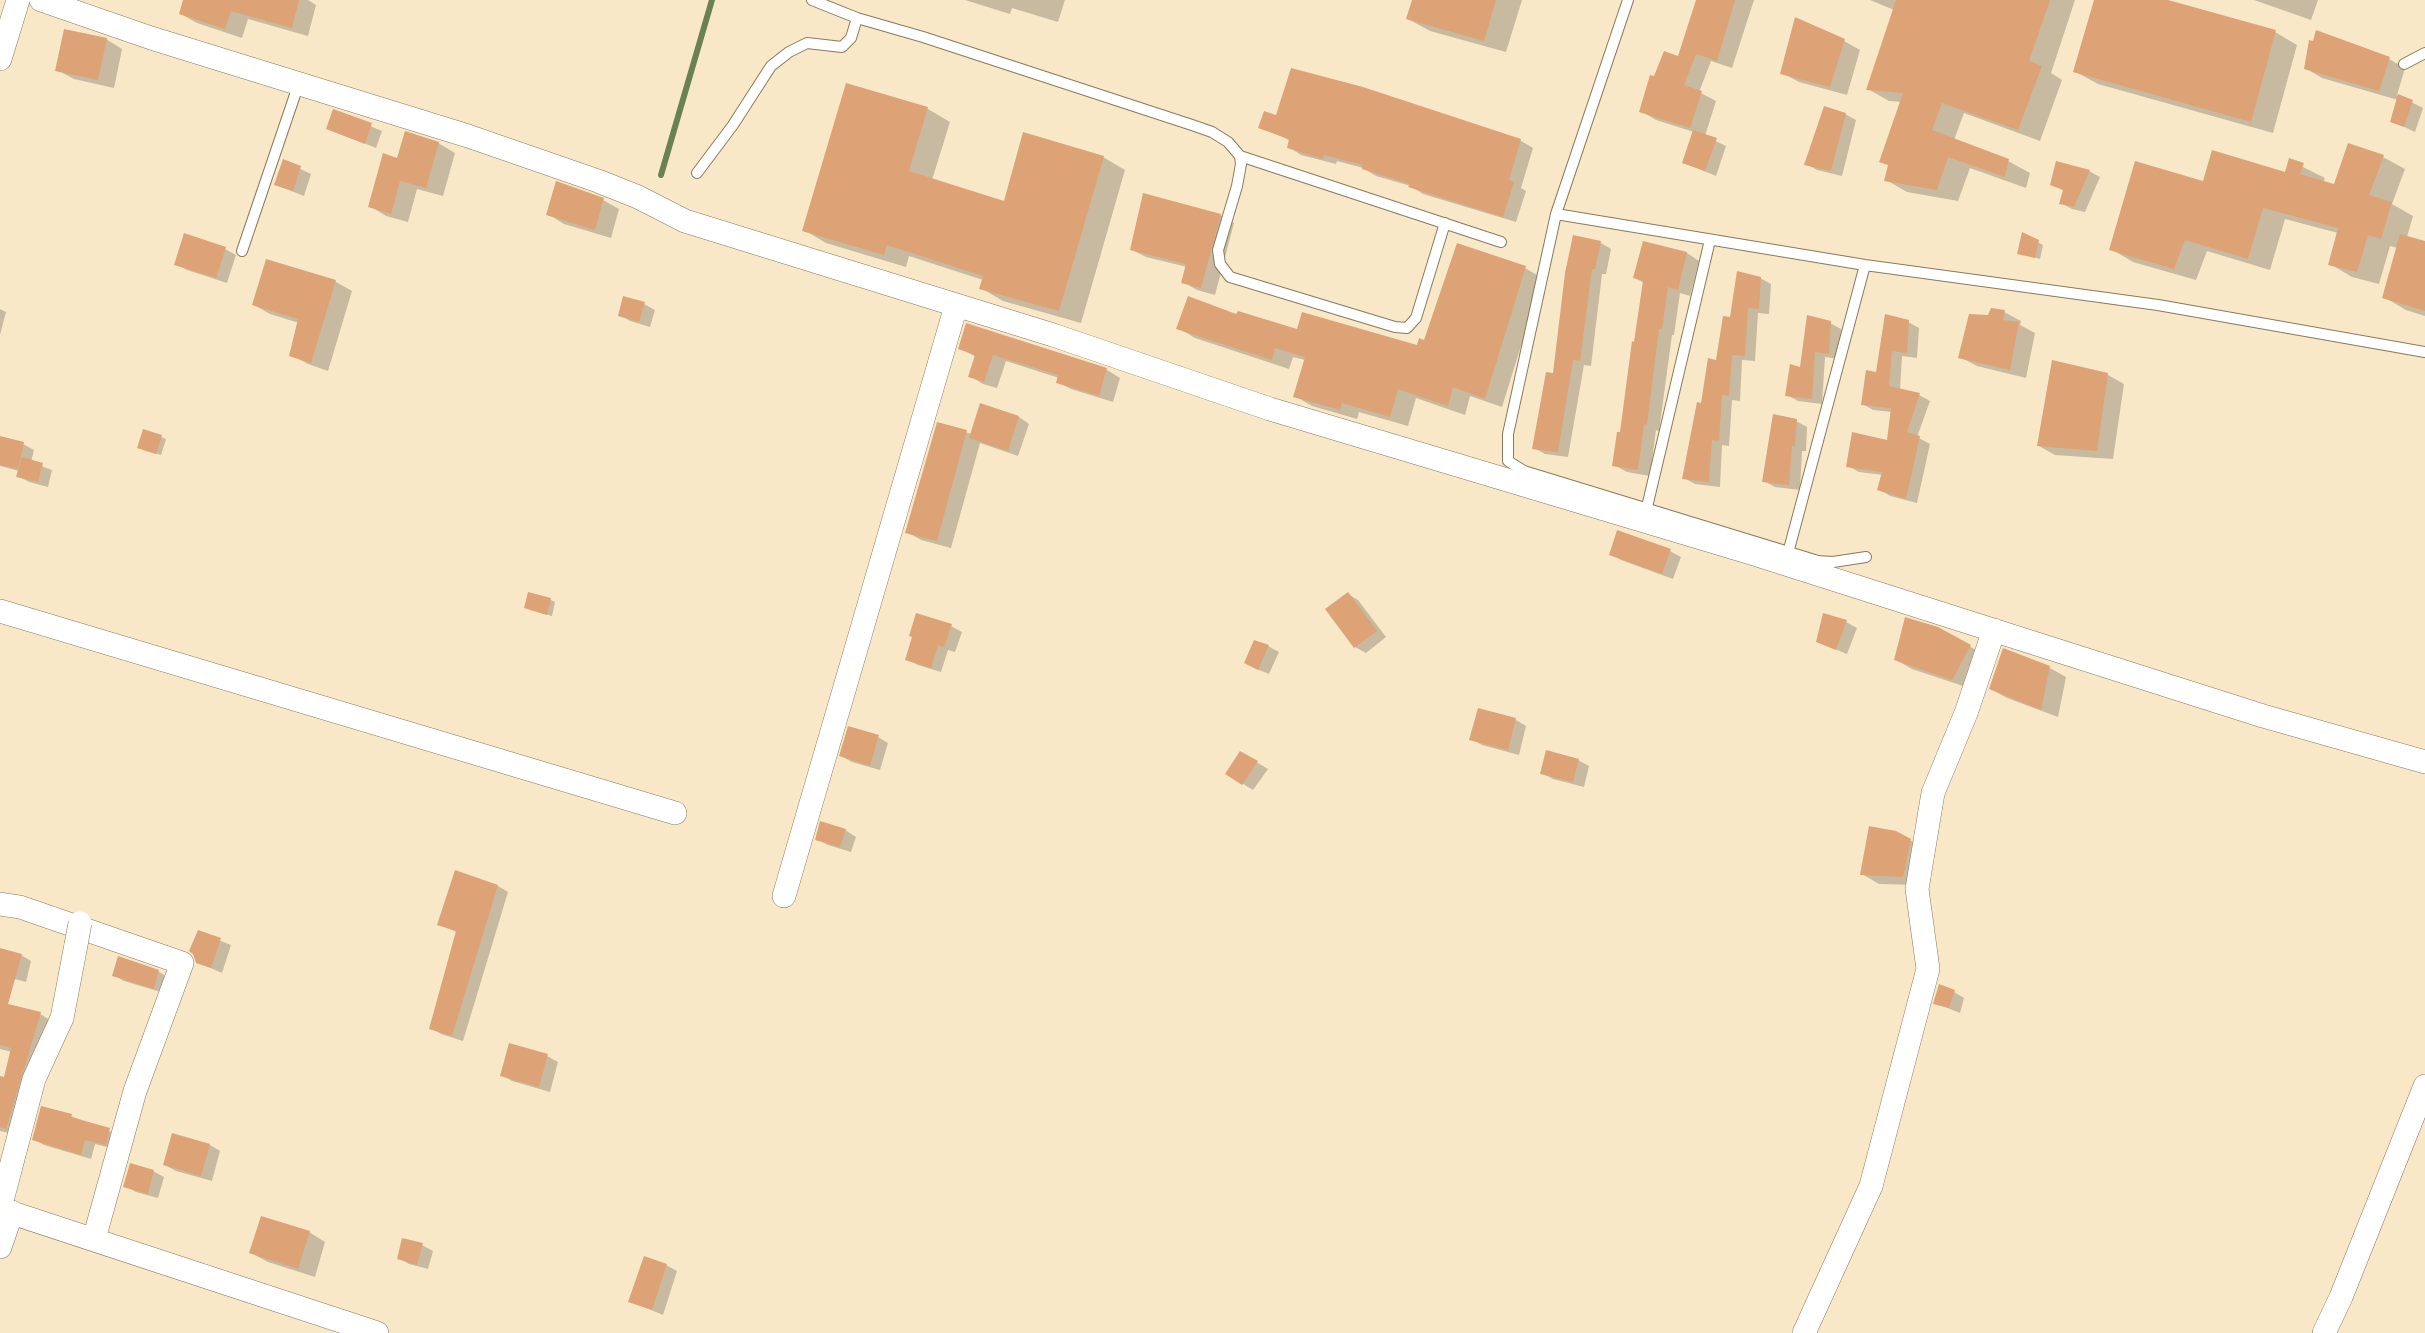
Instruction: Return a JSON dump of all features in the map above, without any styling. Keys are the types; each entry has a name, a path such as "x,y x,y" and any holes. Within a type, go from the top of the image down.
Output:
{"street":[{"path":"0,59 18,0"},
{"path":"41,0 151,38 468,136 598,181 638,197 685,221 1054,335 1270,409 1738,549 2263,716 2425,762"},
{"path":"784,896 956,306"},
{"path":"0,611 675,813"},
{"path":"1804,1333 1871,1186 1928,969 1917,889 1933,793 1966,713 1994,630"},
{"path":"0,904 20,907 182,963 135,1091 94,1239"},
{"path":"0,1247 4,1210 34,1079 62,1018 78,934"},
{"path":"2323,1333 2342,1297 2425,1086"},
{"path":"4,1210 94,1239 324,1324 377,1333"}],"lane":[{"path":"812,0 857,18 1212,132 1228,142 1240,156 1501,242"},
{"path":"1628,0 1556,214 1508,434 1508,461 1524,471 1647,507 1788,553 1833,562 1866,557"},
{"path":"697,173 733,125 771,66 789,52 807,43 842,47 851,38 857,18"},
{"path":"2404,64 2425,52"},
{"path":"243,250 299,83"},
{"path":"1240,156 1240,173 1218,257 1224,272 1230,277 1253,285 1406,328 1416,318 1445,223"},
{"path":"1556,214 1866,265 2158,305 2425,352"},
{"path":"1647,507 1710,240"},
{"path":"1788,553 1866,265"}],"building":[{"path":"183,0 299,0 292,28 231,11 225,29 179,14"},
{"path":"1412,0 1496,0 1484,41 1406,19"},
{"path":"1696,0 1735,0 1717,61 1696,54 1684,85 1702,91 1690,128 1639,112 1650,75 1654,76 1664,51 1678,56"},
{"path":"1896,0 2050,0 2029,61 2042,66 2018,130 1942,103 1932,130 2009,159 2005,177 1948,157 1937,190 1884,181 1888,165 1879,162 1903,93 1866,90"},
{"path":"2094,0 2168,0 2276,30 2251,122 2073,72"},
{"path":"1795,17 1845,39 1830,87 1780,74"},
{"path":"64,29 107,38 98,80 55,71"},
{"path":"2316,30 2390,57 2379,91 2304,69 2309,40 2313,41"},
{"path":"1291,68 1363,87 1521,139 1509,180 1514,182 1503,217 1408,187 1410,184 1362,169 1363,165 1324,155 1323,159 1287,148 1289,139 1258,128 1264,111 1276,115"},
{"path":"846,83 928,107 909,171 1004,201 1023,132 1104,156 1059,311 979,289 983,276 887,245 884,255 802,231"},
{"path":"2398,94 2413,100 2404,127 2390,122"},
{"path":"1824,106 1846,113 1831,171 1804,165"},
{"path":"333,109 372,123 365,144 326,129"},
{"path":"1693,130 1717,138 1705,171 1682,163"},
{"path":"405,131 439,142 426,188 400,181 391,214 368,207 383,153 397,158"},
{"path":"2348,143 2384,155 2369,195 2392,202 2381,239 2368,235 2357,272 2328,265 2338,228 2263,208 2248,259 2185,240 2174,269 2109,250 2135,161 2203,181 2212,150 2285,172 2289,158 2304,163 2300,174 2334,184"},
{"path":"283,159 301,166 293,191 274,185"},
{"path":"2056,161 2090,170 2074,207 2059,204 2063,190 2050,185"},
{"path":"556,181 604,198 595,230 546,215"},
{"path":"1143,193 1221,214 1201,288 1181,283 1186,264 1130,250"},
{"path":"2022,232 2039,240 2035,258 2017,254"},
{"path":"184,233 226,247 216,278 174,265"},
{"path":"2400,234 2425,241 2425,311 2382,298"},
{"path":"1573,235 1601,241 1595,269 1592,269 1580,361 1573,360 1558,452 1532,449 1546,372 1553,373 1565,273"},
{"path":"1643,241 1687,252 1678,290 1668,287 1638,470 1612,466 1617,432 1620,432 1643,281 1633,278"},
{"path":"1457,243 1526,266 1485,399 1453,387 1448,406 1398,389 1390,417 1342,403 1340,410 1293,397 1305,357 1275,348 1272,360 1176,329 1188,296 1236,314 1238,311 1297,329 1302,312 1417,345 1419,338 1424,340"},
{"path":"266,259 336,280 311,363 289,356 298,319 252,305"},
{"path":"1737,271 1761,277 1759,309 1748,308 1745,356 1732,355 1729,396 1722,395 1719,441 1712,440 1709,482 1682,479 1697,402 1701,403 1708,358 1716,360 1723,316 1730,317"},
{"path":"623,296 645,302 639,322 618,316"},
{"path":"1991,308 2005,310 2003,320 2019,322 2010,370 1958,358 1969,314 1988,315"},
{"path":"1885,314 1909,320 1907,353 1892,351 1889,386 1920,393 1907,432 1920,436 1906,499 1877,490 1882,472 1846,467 1852,432 1887,440 1891,408 1861,405 1866,370 1876,372"},
{"path":"1807,315 1831,321 1829,354 1815,352 1812,399 1785,396 1790,364 1800,367"},
{"path":"966,323 1107,368 1099,396 1056,383 1058,375 993,355 984,382 968,377 975,355 958,349"},
{"path":"2052,360 2108,373 2097,451 2037,446"},
{"path":"980,403 1019,416 1008,451 969,438"},
{"path":"1773,414 1797,419 1789,485 1762,482"},
{"path":"937,422 967,430 937,541 905,533"},
{"path":"143,429 162,435 156,454 137,448"},
{"path":"0,436 24,442 18,469 0,465"},
{"path":"22,457 43,463 38,482 16,477"},
{"path":"1617,530 1671,549 1662,574 1609,555"},
{"path":"528,592 551,598 547,615 524,608"},
{"path":"1348,592 1377,631 1354,648 1325,609"},
{"path":"916,613 952,624 944,647 938,645 931,668 905,660"},
{"path":"1823,613 1847,620 1836,650 1816,642"},
{"path":"1905,617 1938,627 1971,645 1952,680 1894,660"},
{"path":"1254,640 1269,645 1258,670 1244,663"},
{"path":"2003,648 2050,666 2041,710 1989,689"},
{"path":"1478,708 1516,718 1508,750 1469,740"},
{"path":"848,726 879,735 870,766 839,756"},
{"path":"1546,750 1579,759 1573,782 1540,774"},
{"path":"1240,751 1258,761 1242,785 1225,774"},
{"path":"820,821 846,829 840,847 815,840"},
{"path":"1869,826 1896,831 1911,839 1903,877 1860,875"},
{"path":"455,870 498,885 452,1036 429,1029 456,931 437,925"},
{"path":"198,930 221,938 211,968 196,963 189,951"},
{"path":"0,948 22,954 8,1004 41,1012 6,1129 0,1127 0,1076 4,1077 11,1048 0,1045"},
{"path":"118,956 159,970 154,989 112,976"},
{"path":"1939,984 1955,990 1949,1008 1933,1004"},
{"path":"509,1043 548,1054 539,1087 500,1076"},
{"path":"41,1106 110,1128 106,1145 85,1140 81,1155 32,1140"},
{"path":"172,1133 210,1144 201,1176 163,1165"},
{"path":"130,1163 154,1170 148,1194 123,1187"},
{"path":"261,1216 310,1231 298,1269 249,1253"},
{"path":"402,1238 423,1243 417,1265 397,1259"},
{"path":"644,1256 667,1264 652,1310 628,1302"}],"waterway":[{"path":"661,175 712,0"}]}
